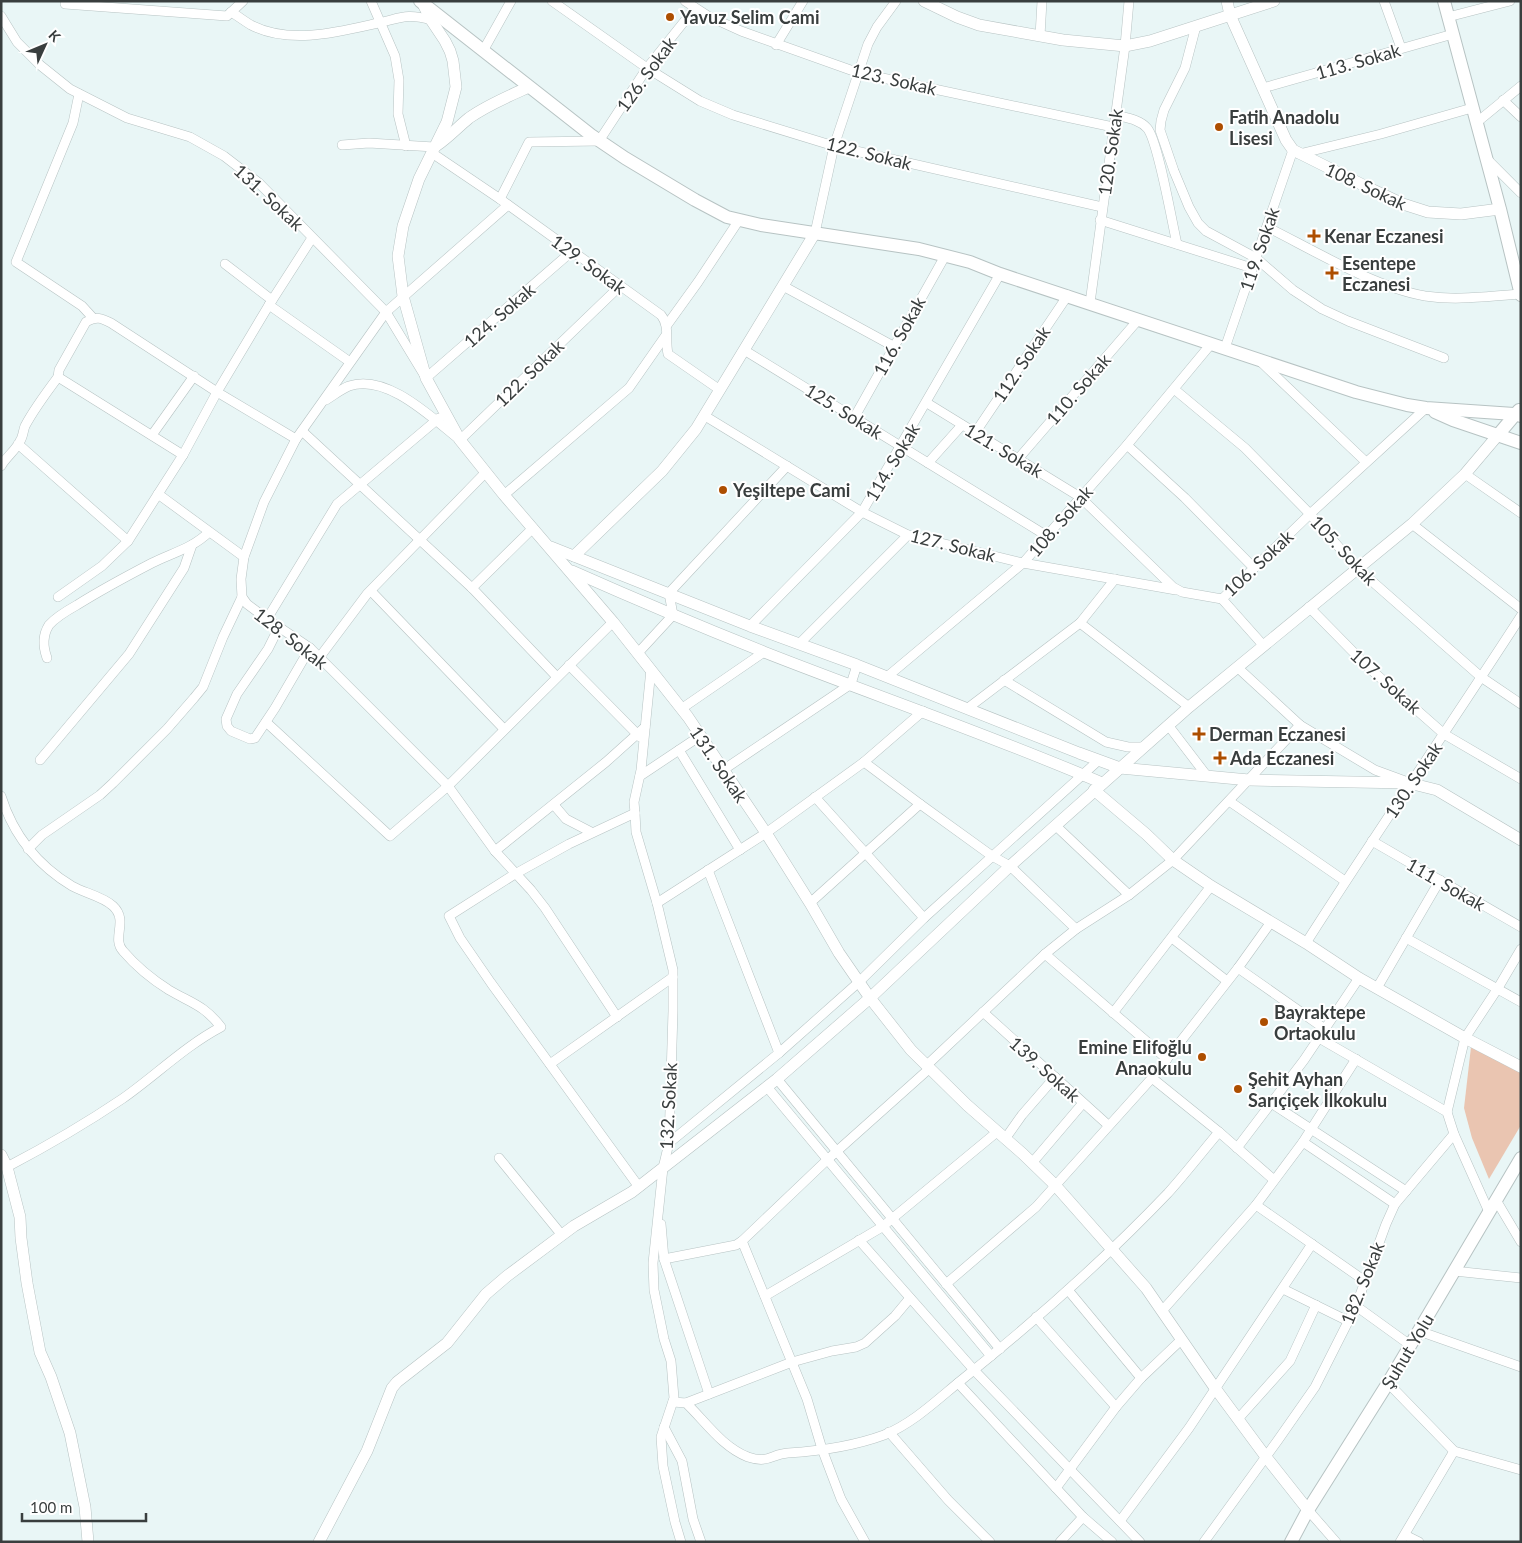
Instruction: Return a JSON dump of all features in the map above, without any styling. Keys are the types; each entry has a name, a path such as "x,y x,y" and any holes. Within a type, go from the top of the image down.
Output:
{"main road":[{"path":"1444,1 1521,294"},
{"path":"422,4 599,141 695,200 728,217 761,225 919,249 970,262 1000,274 1356,392 1407,405 1426,408 1519,413"},
{"path":"1426,408 1453,420 1521,443"},
{"path":"1498,435 1519,413"},
{"name":"Şuhut Yolu","path":"1291,1542 1308,1510 1388,1383 1521,1158"}],"street":[{"path":"65,4 227,16 243,1"},
{"path":"372,1 394,56 398,80 398,114 406,146"},
{"path":"483,51 511,1"},
{"name":"122. Sokak","path":"552,1 647,68 700,101 733,115 834,146 1102,207"},
{"name":"123. Sokak","path":"685,1 741,32 859,73 1113,127"},
{"path":"776,44 803,1"},
{"path":"574,556 662,471 705,416 815,233 834,146 868,44 877,27 896,1"},
{"path":"924,1 957,18 979,25 1063,40 1125,46 1150,41 1274,1"},
{"path":"1040,36 1042,1"},
{"name":"120. Sokak","path":"1090,303 1125,46 1129,1"},
{"path":"1227,1 1230,15 1286,140 1296,152 1381,134 1472,108"},
{"path":"1384,1 1401,48"},
{"path":"1448,17 1510,1"},
{"name":"131. Sokak","path":"422,4 446,41 450,51 455,75 453,102 447,122 420,180 403,226 398,256 403,296 426,378 440,417 613,622 681,709 766,833 839,953 870,998 911,1050 967,1105 1055,1185 1112,1248 1146,1288 1215,1388 1308,1510"},
{"name":"126. Sokak","path":"599,141 647,68 695,8"},
{"path":"231,12 252,25 280,34 304,36 415,16 431,20"},
{"name":"131. Sokak","path":"1,16 17,42 40,65 70,89 127,118 190,137 224,156 259,183 386,312 426,378"},
{"path":"1196,26 1185,68 1164,110 1160,130 1185,198 1198,223 1206,232 1256,258 1293,290 1322,308 1348,321 1444,358"},
{"name":"113. Sokak","path":"1263,88 1452,34"},
{"path":"1476,123 1521,86"},
{"path":"342,145 369,143 433,150 470,118 529,87"},
{"path":"79,94 73,123 16,262 82,306 93,318"},
{"path":"1503,100 1521,116"},
{"path":"1115,115 1140,122 1149,129 1155,146 1177,244"},
{"path":"500,199 529,142 599,141"},
{"name":"129. Sokak","path":"433,150 661,315 667,325"},
{"name":"119. Sokak","path":"1225,348 1266,227 1296,152"},
{"name":"108. Sokak","path":"1296,152 1395,200 1428,212 1461,214 1500,209"},
{"path":"1485,158 1521,193"},
{"path":"403,296 508,205"},
{"path":"720,390 668,354 667,325 739,220"},
{"path":"1100,220 1252,268"},
{"path":"1266,227 1380,282 1405,291 1425,296 1454,299 1521,294"},
{"path":"58,597 102,566 128,541 183,455 217,392 270,303 312,238"},
{"name":"124. Sokak","path":"426,378 572,252"},
{"name":"116. Sokak","path":"854,418 945,256"},
{"path":"225,264 270,303 350,362"},
{"name":"114. Sokak","path":"750,626 862,512 927,403 1000,274"},
{"name":"122. Sokak","path":"460,440 620,286"},
{"path":"783,286 893,346"},
{"name":"128. Sokak","path":"403,296 386,312 299,435 264,502 244,557 241,579 242,597 267,619 310,648 448,786 495,851 531,890 562,932 616,1016"},
{"name":"112. Sokak","path":"975,433 1068,296"},
{"path":"1,466 6,453 18,444 25,427 58,377 58,370 86,322 99,317 217,392 299,435 359,484 472,588 557,677"},
{"name":"110. Sokak","path":"1018,459 1138,320"},
{"path":"504,495 625,392 667,335"},
{"name":"108. Sokak","path":"888,676 1023,563 1211,344"},
{"name":"125. Sokak","path":"744,350 1046,536"},
{"path":"1258,359 1366,462"},
{"path":"152,435 194,376"},
{"path":"58,377 183,455"},
{"path":"267,619 337,504 440,417 400,394 375,384 350,386 322,403"},
{"name":"105. Sokak","path":"1174,389 1245,448 1310,514 1357,568 1482,677 1521,704"},
{"name":"121. Sokak","path":"927,403 1080,497"},
{"name":"106. Sokak","path":"1080,497 1173,587 1182,592 1222,599 1310,514 1426,408"},
{"name":"127. Sokak","path":"705,416 862,512 908,535 1023,563 1182,592"},
{"path":"928,463 962,425"},
{"path":"319,1542 367,1451 392,1388 447,1343 486,1294 561,1234 639,1187 777,1079 870,998 1010,866 1143,747 1263,645 1412,524 1465,474 1498,435"},
{"path":"18,444 128,541"},
{"path":"1126,445 1185,498 1254,568"},
{"path":"669,593 787,466"},
{"path":"319,658 371,591 486,472"},
{"path":"1465,474 1521,513"},
{"path":"158,494 244,557"},
{"path":"1412,524 1521,609"},
{"path":"472,588 533,528"},
{"path":"47,658 43,639 48,627 53,622 83,601 152,563 192,545 209,532"},
{"path":"799,644 908,535"},
{"path":"40,760 129,654 184,568 192,545"},
{"path":"547,545 750,626 888,676 1120,768 1249,780 1410,783"},
{"path":"570,570 764,652 923,711 1082,775 1098,787 1173,860 1211,886 1306,943 1359,978 1464,1038 1521,1067"},
{"path":"968,708 1080,623 1115,579"},
{"path":"371,591 504,729"},
{"path":"669,593 673,615"},
{"path":"28,849 42,835 113,783 167,729 194,698 203,687 223,637 242,597"},
{"path":"1222,599 1263,645"},
{"name":"107. Sokak","path":"1309,607 1368,666 1444,734 1521,779"},
{"path":"638,653 673,615"},
{"name":"130. Sokak","path":"1306,943 1521,616"},
{"path":"266,722 390,836 448,786 613,622"},
{"path":"1080,623 1189,707"},
{"path":"278,627 268,649 237,694 226,719 227,726 232,731 250,739 255,738 310,648"},
{"path":"681,709 764,652"},
{"path":"569,665 641,738"},
{"path":"723,770 851,684 857,665"},
{"path":"1237,667 1300,725 1375,770 1410,783 1437,790 1521,840"},
{"path":"495,851 641,738 645,726 650,669"},
{"path":"1004,680 1106,742 1128,747 1143,747"},
{"path":"657,903 766,833 815,798 864,762 923,711"},
{"path":"664,1259 736,1245 742,1241 1045,954 1076,929 1129,895 1173,860 1300,725"},
{"path":"1168,726 1207,776"},
{"path":"640,776 700,736"},
{"name":"132. Sokak","path":"641,738 640,776 634,802 636,832 657,903 674,976 668,1143 660,1190 653,1263 654,1290 661,1326 671,1361 674,1398 661,1437 663,1466 681,1541"},
{"path":"679,750 740,850"},
{"path":"668,1143 779,1053 860,981 924,918 1099,760"},
{"path":"864,762 992,856 1010,866 1076,929"},
{"path":"1,796 13,828 28,849 60,878 72,886 111,904 119,915 121,926 118,944 124,953 169,990 195,1003 211,1014 221,1027 108,1108 54,1142 7,1167"},
{"path":"815,798 924,918"},
{"path":"1229,801 1345,881"},
{"path":"810,903 920,804"},
{"path":"554,805 566,819 591,832"},
{"path":"634,813 591,832 515,874 449,916 460,938 639,1187"},
{"path":"1056,826 1129,895"},
{"name":"111. Sokak","path":"1372,841 1521,927"},
{"path":"708,870 779,1053"},
{"path":"1377,988 1440,880"},
{"path":"1113,1013 1211,886"},
{"path":"946,1284 1036,1207 1152,1078 1238,968 1271,922"},
{"path":"1172,938 1228,981"},
{"path":"1406,938 1521,1002"},
{"path":"1489,1212 1454,1134 1447,1112 1464,1038 1498,988 1521,949"},
{"path":"1045,954 1167,1059"},
{"path":"1238,968 1325,1028"},
{"path":"550,1064 674,976"},
{"path":"1237,1148 1319,1038 1359,978"},
{"name":"139. Sokak","path":"983,1012 1108,1126"},
{"path":"1319,1038 1447,1112"},
{"path":"1162,1311 1256,1205 1303,1142 1356,1059"},
{"path":"765,1296 882,1227 1001,1135 1054,1077"},
{"path":"1152,1078 1219,1132 1274,1180"},
{"path":"777,1079 1000,1349"},
{"path":"767,1087 991,1356"},
{"path":"1032,1163 1083,1103"},
{"path":"1271,1103 1406,1192"},
{"path":"686,1403 717,1436 747,1456 760,1460 769,1459 784,1453 856,1443 889,1432 928,1408 1068,1290 1168,1192 1219,1132"},
{"name":"182. Sokak","path":"1204,1542 1315,1387 1356,1306 1386,1224 1396,1204 1454,1134"},
{"path":"1303,1142 1396,1204"},
{"path":"1,1155 7,1167 20,1217 27,1283 40,1352 70,1433 85,1507 88,1542"},
{"path":"499,1158 561,1234"},
{"path":"660,1190 664,1259 709,1394"},
{"path":"1496,1200 1521,1242"},
{"path":"1256,1205 1365,1281"},
{"path":"859,1240 974,1370 1140,1542"},
{"path":"742,1241 807,1399 822,1449 841,1499 865,1542"},
{"path":"1120,1521 1189,1428 1312,1244"},
{"path":"1454,1271 1521,1278"},
{"path":"1282,1289 1348,1321"},
{"path":"1068,1290 1141,1378"},
{"path":"673,1402 686,1403 792,1362 832,1351 856,1347 865,1343 891,1321 910,1298"},
{"path":"1238,1419 1290,1361 1316,1305"},
{"path":"1356,1306 1410,1346"},
{"path":"1036,1317 1116,1407"},
{"path":"1419,1331 1521,1367"},
{"path":"1056,1488 1116,1407 1141,1378 1181,1340"},
{"path":"958,1383 1083,1517 1112,1542"},
{"path":"1388,1383 1454,1451 1521,1470"},
{"path":"664,1427 682,1461 693,1519 701,1542"},
{"path":"889,1432 948,1500 990,1542"},
{"path":"1419,1542 1402,1539 1454,1451"},
{"path":"1308,1510 1336,1542"},
{"path":"1060,1542 1083,1517"}],"shaded area":[{"path":"1471,1047 1521,1073 1521,1125 1489,1179 1472,1138 1464,1108"}],"place":[{"name":"Yavuz Selim Cami","path":"670,17"},
{"name":"Fatih Anadolu Lisesi","path":"1219,127"},
{"name":"Kenar Eczanesi","path":"1314,236"},
{"name":"Esentepe Eczanesi","path":"1332,273"},
{"name":"Yeşiltepe Cami","path":"723,490"},
{"name":"Derman Eczanesi","path":"1199,734"},
{"name":"Ada Eczanesi","path":"1220,758"},
{"name":"Bayraktepe Ortaokulu","path":"1264,1022"},
{"name":"Emine Elifoğlu Anaokulu","path":"1202,1057"},
{"name":"Şehit Ayhan Sarıçiçek İlkokulu","path":"1238,1089"}]}
